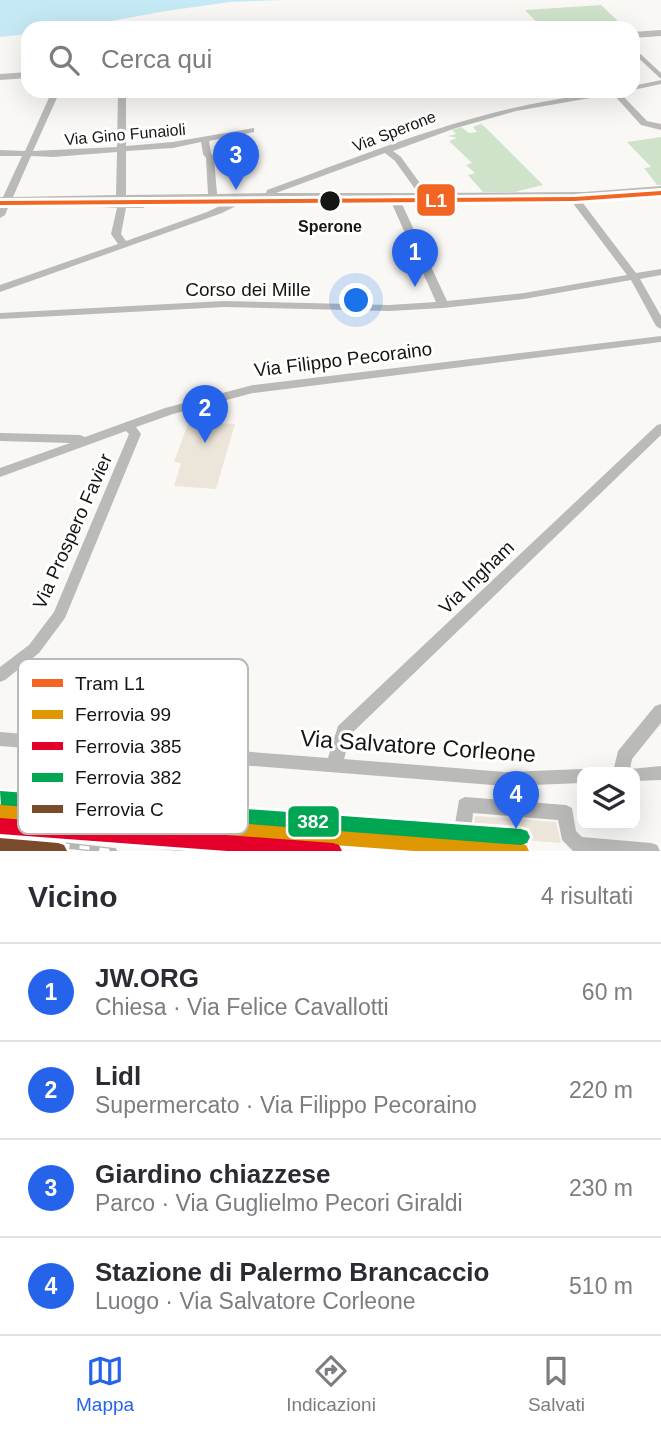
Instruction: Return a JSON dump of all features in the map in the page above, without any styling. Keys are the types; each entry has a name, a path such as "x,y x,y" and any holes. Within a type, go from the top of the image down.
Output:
{"main road":[{"path":"640,34 661,33"},
{"path":"0,77 21,76"}],"street":[{"path":"640,55 661,76"},
{"path":"640,86 661,82"},
{"path":"53,98 29,154 2,205 122,201 216,205 306,196 575,199 661,189"},
{"path":"122,98 122,201 116,234 124,245"},
{"name":"Via Sperone","path":"251,200 295,186 453,125 503,112 578,98"},
{"path":"622,98 644,123 661,127"},
{"name":"Via Gino Funaioli","path":"0,153 120,150 173,145 251,130"},
{"path":"204,138 210,157 216,205"},
{"path":"386,150 398,159 425,196"},
{"path":"251,200 307,181"},
{"path":"295,186 296,192 306,196"},
{"path":"0,289 124,245 216,205 251,200 397,204 661,198"},
{"path":"575,199 634,277 661,326"},
{"path":"397,204 443,305"},
{"name":"Corso dei Mille","path":"0,316 225,304 389,308 443,305 524,296 661,272"},
{"name":"Via Filippo Pecoraino","path":"0,473 128,425 206,400 253,390 661,340"},
{"name":"Via Prospero Favier","path":"21,659 34,649 60,614 135,434 128,425"},
{"name":"Via Ingham","path":"334,764 344,731 661,428"},
{"path":"0,437 88,439"},
{"path":"50,453 58,438"},
{"name":"Via Prospero Favier","path":"0,676 18,662"},
{"path":"622,767 624,755 661,710"},
{"name":"Via Salvatore Corleone","path":"0,739 18,740"},
{"name":"Via Salvatore Corleone","path":"248,758 505,779 577,776"},
{"path":"640,774 661,773"},
{"path":"0,803 18,804"},
{"path":"248,821 450,836 458,834 464,826 465,805 566,813 568,834 578,845 651,851"}],"green space":[{"path":"601,5 618,21 535,21 525,10"},
{"path":"481,124 543,185 515,192 483,192 468,175 475,173 466,165 472,163 449,141 457,138 448,136 456,134 452,130 461,127 469,133 477,132 473,127"},
{"path":"661,137 661,185 657,185 644,168 651,167 627,142"}],"water":[{"path":"0,0 281,0 230,2 111,21 21,21 21,35 0,37"}],"building":[{"path":"189,421 235,424 216,489 174,486 181,463 174,462"},
{"path":"475,816 556,822 561,843 472,836"}],"railway":[{"path":"0,828 18,830"},
{"path":"54,834 206,851"},
{"path":"0,838 114,851"}],"tram line":[{"name":"L1","path":"0,203 575,199 661,193"}],"rail line":[{"name":"382","path":"1,798 18,799"},
{"name":"99","path":"0,812 18,813"},
{"name":"382","path":"248,817 521,837"},
{"name":"385","path":"0,826 18,827"},
{"name":"99","path":"248,831 520,851"},
{"name":"385","path":"107,834 333,851"},
{"name":"C","path":"0,846 58,851"}],"place":[{"name":"Giardino chiazzese","path":"236,190"},
{"name":"Sperone","path":"330,201"},
{"name":"JW.ORG","path":"415,287"},
{"name":"Lidl","path":"205,443"},
{"name":"Stazione di Palermo Brancaccio","path":"516,829"}]}
